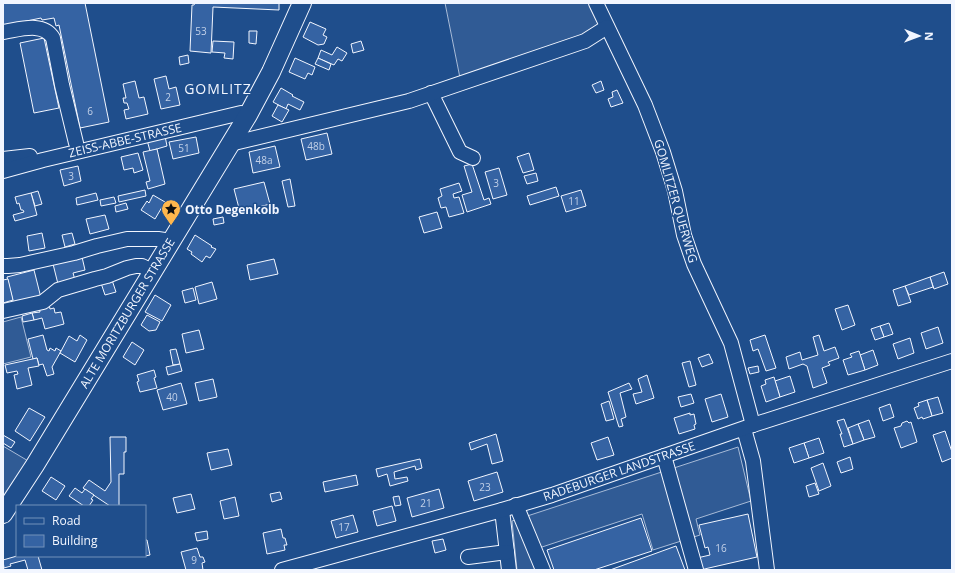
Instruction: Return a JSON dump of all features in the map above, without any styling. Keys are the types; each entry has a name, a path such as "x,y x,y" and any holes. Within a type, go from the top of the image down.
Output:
{"main road":[{"name":"ALTE MORITZBURGER STRASSE","path":"3,514 35,465 248,115 271,72 302,3"}],"street":[{"name":"GOMLITZER QUERWEG","path":"596,3 644,105 663,152 676,191 684,235 694,264 731,343 748,427 767,570"},
{"path":"230,144 409,100 585,41 607,27"},
{"path":"3,32 32,28 51,33 76,143"},
{"path":"431,93 460,152 473,158"},
{"name":"ZEISS-ABBE-STRASSE","path":"3,171 43,160 241,113 248,115"},
{"path":"3,159 28,156 100,137 121,134 125,136 126,140"},
{"path":"3,266 20,265 127,239 158,239 171,241"},
{"path":"3,311 43,302 58,290 107,276 127,268 142,266 153,272"},
{"name":"RADEBURGER LANDSTRASSE","path":"282,570 552,495 748,427 952,361"},
{"path":"664,456 696,570"},
{"path":"516,505 543,570"},
{"path":"502,510 509,570"},
{"path":"468,557 507,552"}],"shaded area":[{"path":"445,3 593,3 604,26 583,38 460,78"},
{"path":"21,317 31,357 3,364 3,322"},
{"path":"3,446 35,465 3,514"},
{"path":"738,447 751,501 696,519 700,535 653,550 642,514 539,548 547,570 517,570 512,521"}],"building":[{"path":"3,3 85,3 109,122 80,128 59,25 56,26 54,18 42,20 41,18 3,26"},
{"path":"195,3 279,3 279,10 213,7 211,53 190,51 192,5"},
{"path":"310,22 326,29 323,35 327,37 324,44 318,45 303,37"},
{"path":"249,31 257,31 256,44 249,43"},
{"path":"44,38 59,108 34,113 20,43"},
{"path":"213,41 234,42 233,59 224,58 225,53 212,52"},
{"path":"361,41 364,50 353,53 351,44"},
{"path":"337,47 347,53 342,61 338,59 334,65 318,58 321,50 332,55"},
{"path":"188,55 189,63 180,65 179,57"},
{"path":"295,58 315,67 312,75 308,73 305,79 289,72"},
{"path":"318,58 331,64 329,70 315,64"},
{"path":"166,76 169,89 176,87 180,105 161,109 154,79"},
{"path":"135,81 139,98 144,97 148,114 126,119 124,110 129,109 127,103 124,103 123,98 126,98 123,84"},
{"path":"601,81 604,90 596,93 592,85"},
{"path":"281,88 304,102 300,110 288,104 286,109 273,102"},
{"path":"617,90 623,103 611,107 608,99 613,97 612,92"},
{"path":"278,105 289,110 282,122 272,116"},
{"path":"327,133 332,154 306,160 301,139"},
{"path":"165,136 167,146 150,151 147,140"},
{"path":"196,137 199,153 173,159 169,142"},
{"path":"275,146 280,167 253,173 249,152"},
{"path":"157,149 165,184 148,189 146,182 150,181 143,152"},
{"path":"138,153 143,170 134,173 133,168 124,170 121,157"},
{"path":"529,153 534,170 523,173 517,157"},
{"path":"472,164 484,200 489,198 491,204 467,212 462,195 472,192 464,166"},
{"path":"78,166 81,181 64,186 60,170"},
{"path":"499,168 507,195 493,199 485,172"},
{"path":"536,173 538,181 527,184 524,176"},
{"path":"290,179 295,206 288,207 282,181"},
{"path":"264,182 270,204 240,212 234,189"},
{"path":"459,183 462,191 453,194 454,198 459,197 464,213 449,217 446,207 441,208 438,198 442,196 440,189"},
{"path":"556,187 559,196 530,205 527,196"},
{"path":"145,190 146,196 119,202 118,196"},
{"path":"581,190 586,206 566,212 561,196"},
{"path":"38,191 42,204 35,206 31,193"},
{"path":"31,193 37,215 15,221 13,215 24,212 21,210 19,203 17,204 15,197"},
{"path":"96,193 98,200 77,205 76,198"},
{"path":"153,195 165,202 155,219 141,210 147,201 149,203"},
{"path":"114,197 116,203 101,206 100,200"},
{"path":"126,203 128,209 116,212 115,206"},
{"path":"437,212 442,228 424,233 419,217"},
{"path":"105,215 109,229 90,234 86,219"},
{"path":"223,217 224,223 214,225 213,219"},
{"path":"42,233 45,248 29,251 27,236"},
{"path":"72,233 75,244 65,247 62,235"},
{"path":"195,235 216,249 210,258 206,256 202,262 187,249"},
{"path":"82,257 85,270 73,273 75,280 58,284 53,264"},
{"path":"274,259 278,274 250,280 247,265"},
{"path":"34,270 41,298 14,305 7,277"},
{"path":"944,272 948,284 934,289 930,277"},
{"path":"930,277 933,287 909,295 905,286"},
{"path":"8,279 13,300 3,303 3,280"},
{"path":"112,280 116,292 105,295 101,283"},
{"path":"212,282 217,299 199,304 195,287"},
{"path":"905,286 911,302 898,306 893,290"},
{"path":"193,288 196,300 185,303 182,291"},
{"path":"155,295 171,305 162,321 145,312"},
{"path":"49,304 50,309 54,308 55,313 61,312 64,324 45,329 42,318 34,320 32,313 40,312 39,307"},
{"path":"848,305 855,325 842,330 835,309"},
{"path":"32,313 34,320 23,322 22,316"},
{"path":"147,315 160,322 156,330 149,331 141,325"},
{"path":"889,323 893,334 884,337 880,326"},
{"path":"880,326 884,337 875,340 871,329"},
{"path":"938,327 943,343 926,349 921,333"},
{"path":"199,330 204,349 186,353 182,334"},
{"path":"43,335 47,350 49,351 50,348 55,351 56,348 61,351 52,367 54,374 47,376 43,364 39,365 37,358 33,359 28,339"},
{"path":"80,335 87,340 75,362 60,353 69,336 77,341"},
{"path":"765,335 776,368 766,371 758,349 753,351 750,340"},
{"path":"819,335 824,351 835,347 839,358 828,362 830,365 822,368 827,383 813,388 807,366 803,364 789,369 786,357 800,352 802,360 818,355 813,337"},
{"path":"910,338 914,353 898,359 893,344"},
{"path":"132,342 144,350 135,365 123,357"},
{"path":"176,349 180,364 173,365 170,350"},
{"path":"873,350 878,365 865,370 860,355"},
{"path":"859,351 865,370 848,375 843,360 852,357 850,354"},
{"path":"709,354 713,363 702,367 698,358"},
{"path":"37,358 39,366 28,368 32,385 17,389 14,375 18,374 17,371 7,373 5,365"},
{"path":"690,361 696,385 689,387 682,363"},
{"path":"180,364 182,371 168,375 166,367"},
{"path":"758,366 759,372 750,374 748,368"},
{"path":"154,370 156,377 154,378 157,388 140,392 137,382 139,381 137,375"},
{"path":"647,375 654,398 636,404 633,394 642,392 638,379"},
{"path":"790,376 795,392 780,397 775,381"},
{"path":"774,377 780,397 766,402 761,386 766,384 765,380"},
{"path":"213,379 217,397 199,401 195,383"},
{"path":"181,383 187,404 163,410 157,390"},
{"path":"629,383 632,389 620,393 626,417 621,419 623,426 619,427 608,392"},
{"path":"691,394 694,403 681,407 678,397"},
{"path":"721,394 728,417 712,422 705,399"},
{"path":"938,397 943,413 932,416 927,400"},
{"path":"927,400 932,416 918,419 914,408 919,406 918,403"},
{"path":"609,401 614,419 606,421 601,404"},
{"path":"890,404 894,417 883,421 879,408"},
{"path":"29,408 45,417 30,441 15,431"},
{"path":"690,413 690,415 694,414 696,424 694,425 695,429 679,434 674,418"},
{"path":"844,419 853,444 844,447 840,434 842,434 837,421"},
{"path":"869,420 875,437 864,440 858,424"},
{"path":"907,421 909,423 911,422 917,442 901,448 894,428 901,426 902,423"},
{"path":"858,424 864,440 853,444 848,428"},
{"path":"945,431 952,452 952,458 942,462 933,435"},
{"path":"496,434 503,461 492,464 487,444 471,450 469,443"},
{"path":"3,435 15,442 11,448 3,443"},
{"path":"110,437 126,437 124,474 119,474 119,505 108,505 83,488 89,480 105,491 111,482"},
{"path":"608,437 614,455 597,460 591,443"},
{"path":"819,438 824,453 809,458 804,443"},
{"path":"804,443 809,458 794,463 789,448"},
{"path":"228,449 232,465 211,470 207,453"},
{"path":"850,457 853,469 841,473 837,462"},
{"path":"420,459 422,468 416,470 415,466 394,472 395,479 407,477 408,481 390,486 387,474 378,477 376,469"},
{"path":"823,463 831,486 819,491 811,468"},
{"path":"497,472 503,492 474,501 468,481"},
{"path":"356,475 358,485 325,492 323,482"},
{"path":"51,477 65,486 56,500 42,491"},
{"path":"815,483 819,494 809,497 806,486"},
{"path":"75,488 82,493 85,489 94,495 90,505 82,505 69,496"},
{"path":"439,489 444,508 412,517 407,498"},
{"path":"280,492 282,499 272,502 270,494"},
{"path":"191,494 195,509 177,513 173,498"},
{"path":"399,496 401,505 395,506 393,497"},
{"path":"235,497 239,516 224,519 220,501"},
{"path":"392,506 396,521 377,526 373,511"},
{"path":"748,514 757,557 700,570 697,558 710,555 708,547 705,548 699,525"},
{"path":"353,515 358,532 336,538 331,521"},
{"path":"641,518 652,551 594,570 554,570 547,550"},
{"path":"281,529 283,538 285,538 287,545 284,545 285,550 267,554 263,533"},
{"path":"207,531 208,539 197,541 195,533"},
{"path":"443,539 446,550 435,553 432,541"},
{"path":"146,540 147,540 150,555 146,556"},
{"path":"676,546 685,570 610,570"},
{"path":"197,548 200,557 203,557 205,562 202,563 203,570 186,570 181,552"},
{"path":"16,556 38,557 42,570 28,570 25,560 10,564 11,566 4,568 3,560"}],"place":[{"name":"Otto Degenkolb","path":"171,226"}],"district":[{"name":"GOMLITZ","path":"218,88"}]}
